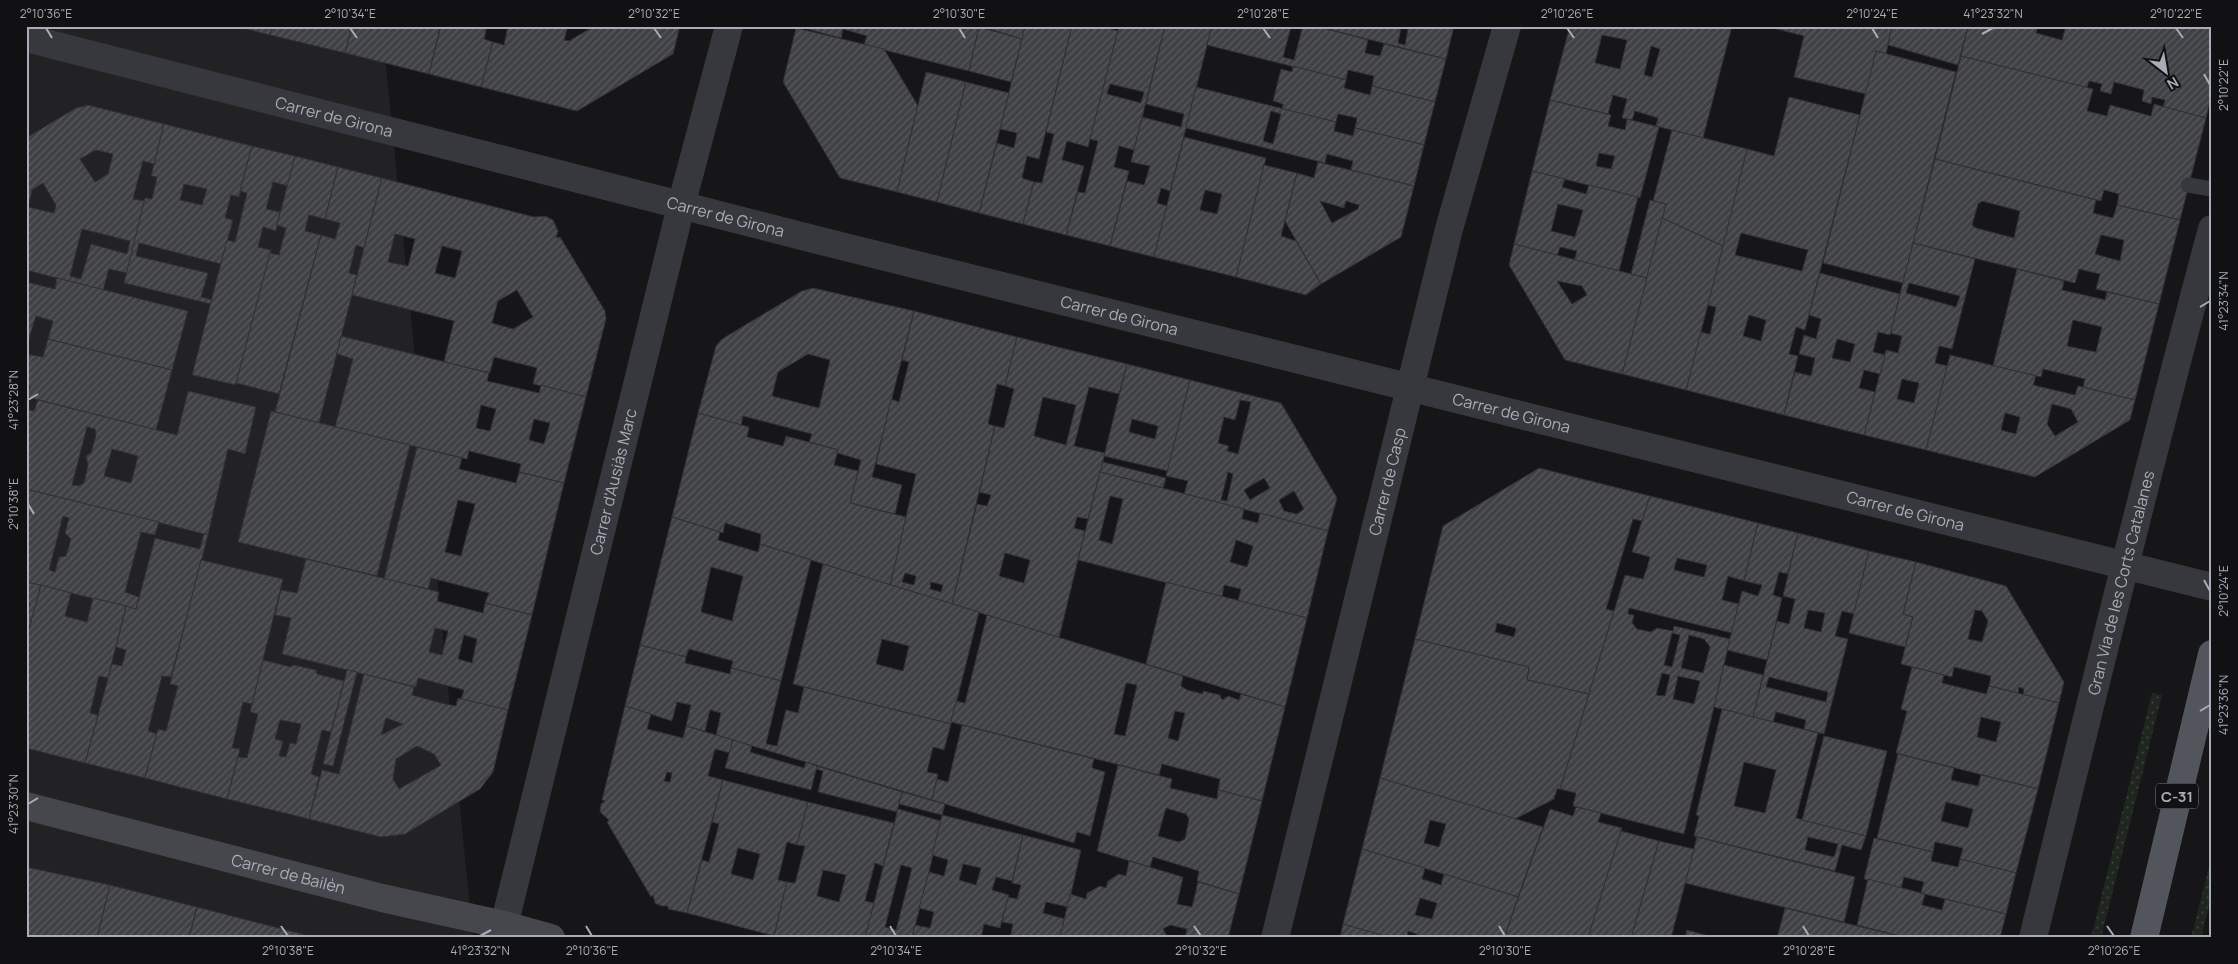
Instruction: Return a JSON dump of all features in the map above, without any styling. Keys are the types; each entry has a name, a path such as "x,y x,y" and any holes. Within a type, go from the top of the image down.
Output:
{"main road":[{"name":"C-31","path":"2144,938 2212,654"}],"street":[{"name":"Carrer d'Ausiàs Marc","path":"503,931 681,206 729,26"},
{"name":"Carrer de Casp","path":"1275,938 1449,229 1507,26"},
{"name":"Carrer de Girona","path":"26,38 681,206 2212,587"},
{"name":"Gran Via de les Corts Catalanes","path":"2033,938 2126,566 2149,463 2212,229"},
{"name":"Carrer de Bailèn","path":"26,806 503,931 551,938"}],"lane":[{"path":"2188,185 2212,188"}],"shaded area":[{"path":"26,26 382,26 473,938 26,938"},
{"path":"2152,693 2162,695 2101,938 2091,938"},
{"path":"2212,855 2212,894 2201,938 2191,938"}],"building":[{"path":"235,26 272,26 270,35"},
{"path":"272,26 352,26 345,53 270,35"},
{"path":"352,26 431,26 440,28 429,74 345,53"},
{"path":"441,26 487,26 484,39 493,42 481,87 429,74"},
{"path":"508,26 568,26 564,40 569,41 594,26 680,26 673,54 577,111 481,87 493,42 504,45"},
{"path":"796,26 979,27 969,71 864,45 867,36 843,29 841,38"},
{"path":"980,26 1025,26 1022,39"},
{"path":"1025,26 1072,26 1039,159 1027,156 1022,178 1034,182 1023,224 979,213 997,143 1014,148 1017,133 1000,129"},
{"path":"1072,26 1099,26 1118,31 1088,147 1067,141 1062,160 1084,166 1066,235 1023,224 1034,182 1042,183 1054,134 1046,132"},
{"path":"1119,26 1165,26 1134,150 1119,146 1114,167 1129,171 1110,246 1066,235 1078,192 1085,193 1098,141 1090,139","holes":["1110,84 1144,92 1141,103 1107,94"]},
{"path":"1165,26 1212,26 1170,191 1161,188 1157,203 1167,206 1154,257 1110,246 1127,181 1144,185 1150,166 1131,162 1142,117 1181,127 1184,114 1146,104"},
{"path":"1212,26 1316,26 1368,40 1365,53 1380,56 1384,44 1446,59 1435,102 1372,86 1374,76 1348,70 1346,80 1207,45","holes":["1291,27 1302,29 1294,60 1283,57"]},
{"path":"1316,26 1454,26 1446,59","holes":["1401,28 1408,29 1405,45 1398,43"]},
{"path":"1570,26 1732,26 1703,138 1656,126 1658,118 1635,111 1632,120 1622,118 1627,99 1613,95 1608,114 1550,100","holes":["1602,35 1627,40 1620,69 1595,63","1651,46 1660,49 1652,77 1644,75"]},
{"path":"1765,26 1892,26 1886,54 1876,51 1866,94 1794,77 1804,36"},
{"path":"1892,26 1968,26 1958,65 1888,45"},
{"path":"1968,26 2038,26 2036,33 2062,40 2066,26 2212,26 2212,92 2206,118 2163,107 2165,100 2152,97 2151,104 2142,101 2144,90 2114,82 2111,94 2100,91 2102,84 2089,81 2087,88 1961,56"},
{"path":"979,27 1022,39 1011,82 969,71"},
{"path":"796,28 884,49 918,106 897,192 840,178 783,82"},
{"path":"1876,51 1956,72 1903,283 1823,263"},
{"path":"1961,56 2093,89 2087,111 2107,116 2110,105 2151,116 2154,104 2206,118 2180,220 2117,205 2119,194 2104,190 2101,201 1935,159"},
{"path":"1293,66 1346,80 1344,88 1370,95 1372,86 1435,102 1424,145 1355,128 1357,118 1338,114 1336,122 1282,109 1283,104 1273,101 1281,69 1292,72"},
{"path":"926,72 966,82 937,202 897,192"},
{"path":"966,82 1009,93 979,213 937,202"},
{"path":"1196,87 1336,122 1334,131 1353,136 1355,128 1424,145 1414,186 1351,170 1353,161 1327,154 1325,163 1186,128","holes":["1271,111 1281,114 1273,144 1263,141"]},
{"path":"1789,97 1860,115 1805,330 1796,327 1789,354 1798,356 1784,415 1686,390 1700,332 1710,334 1716,307 1707,305 1747,149 1774,156","holes":["1741,233 1808,250 1802,271 1735,255","1749,315 1766,320 1761,341 1743,336"]},
{"path":"1550,100 1611,115 1608,126 1625,130 1627,119 1659,127 1640,198 1532,171","holes":["1599,153 1615,156 1611,169 1596,166"]},
{"path":"88,105 164,124 154,164 143,161 133,199 145,201 127,273 109,269 103,290 26,270 26,251 29,241 26,241 26,138 76,108","holes":["96,150 113,154 108,174 95,182 80,159","43,183 56,205 54,213 28,207 32,190","82,229 130,241 127,254 91,244 81,279 70,276"]},
{"path":"164,124 252,146 239,197 231,195 225,218 233,220 221,264 139,243 136,256 208,273 201,297 212,300 211,304 124,283 145,198 152,199 157,177 151,176","holes":["184,184 207,189 202,205 180,200"]},
{"path":"1672,130 1747,149 1723,246 1662,218 1666,204 1653,201"},
{"path":"1184,137 1266,158 1236,277 1154,257","holes":["1205,190 1222,194 1217,214 1200,210"]},
{"path":"252,146 295,156 288,186 273,182 266,209 280,212 276,231 263,227 258,247 271,250 236,385 192,375 227,240 235,242 247,193 240,191"},
{"path":"295,156 338,167 325,219 309,215 307,222 305,231 321,235 279,394 236,383 270,253 279,255 286,228 277,225"},
{"path":"1935,159 2096,200 2093,213 2113,218 2117,205 2180,220 2159,304 2096,289 2100,274 2079,269 2075,283 1913,243","holes":["1982,201 2020,211 2014,238 1976,228 1972,225 1978,204","2101,235 2124,240 2120,261 2095,254"]},
{"path":"1318,162 1414,186 1401,237 1321,284 1285,221 1297,173 1314,178","holes":["1320,201 1344,208 1346,201 1359,205 1358,209 1332,223"]},
{"path":"1264,165 1297,173 1281,236 1296,241 1321,284 1306,295 1236,277"},
{"path":"338,167 382,178 364,248 356,245 349,273 357,275 319,423 275,412 321,235 335,239 340,223 325,219"},
{"path":"1532,171 1565,179 1562,187 1586,194 1589,185 1638,197 1619,271 1574,261 1577,251 1560,247 1557,256 1514,244","holes":["1558,204 1583,210 1575,237 1551,231"]},
{"path":"382,178 534,217 545,216 553,220 558,231 556,238 560,237 605,311 606,319 586,397 533,384 537,368 494,357 490,373 444,362 454,321 352,295","holes":["395,234 415,239 408,266 388,262","442,246 462,251 455,278 435,273","517,290 533,317 513,329 492,323 498,301"]},
{"path":"1650,200 1666,204 1647,278 1631,274"},
{"path":"1662,218 1723,246 1686,390 1622,374"},
{"path":"1913,243 1975,259 1952,349 1939,346 1935,363 1948,366 1926,450 1864,435 1886,350 1898,353 1902,336 1890,333","holes":["1909,283 1960,296 1956,307 1906,293","1902,379 1919,383 1914,403 1897,399"]},
{"path":"1514,244 1647,278 1622,374 1565,360 1509,265","holes":["1557,281 1582,286 1587,295 1572,304"]},
{"path":"2017,269 2064,281 2062,290 2105,300 2107,292 2159,304 2135,400 2083,387 2085,379 2043,369 2041,377 1993,366","holes":["2073,320 2102,327 2096,352 2067,346"]},
{"path":"1820,273 1900,294 1890,335 1878,332 1873,352 1885,355 1880,374 1864,370 1859,388 1875,392 1864,435 1784,415 1795,372 1811,376 1815,358 1799,354 1804,335 1816,339 1821,319 1809,315","holes":["1837,339 1855,344 1850,362 1832,358"]},
{"path":"57,278 188,311 172,370 48,339 53,321 36,316 30,335 26,334 26,282 55,289"},
{"path":"813,288 914,311 872,477 902,485 895,514 850,503 861,460 837,453 838,450 809,442 812,434 743,416 741,425 698,413 716,346 722,339 802,291","holes":["808,354 830,360 819,408 772,396 778,372"]},
{"path":"914,311 1017,337 1005,386 997,384 988,424 995,426 952,604 890,585 916,474 876,464 891,399 899,402 909,362 902,360","holes":["905,573 916,576 914,585 902,582","931,582 943,585 941,592 930,589"]},
{"path":"26,334 30,335 26,352"},
{"path":"341,336 489,373 487,381 539,393 541,385 586,397 564,483 519,472 521,464 469,451 467,459 335,427 353,359 337,354","holes":["481,405 496,409 490,431 476,428","534,419 550,423 544,444 529,440"]},
{"path":"1017,337 1127,364 1119,394 1089,387 1074,446 1105,453 1088,519 1077,517 1074,528 1085,531 1059,638 952,604 977,504 987,506 991,495 979,492 995,426 1004,428 1014,389 1005,386","holes":["1043,397 1076,405 1066,445 1034,436","1005,553 1030,560 1024,583 999,576"]},
{"path":"48,339 172,370 156,430 27,397 30,387 26,386 26,354 43,357"},
{"path":"1950,355 2036,376 2033,385 2075,395 2078,386 2135,400 2130,420 2035,477 1926,450","holes":["2052,404 2071,409 2078,422 2055,436 2047,424","2005,413 2020,417 2016,434 2001,430"]},
{"path":"1127,364 1190,380 1168,471 1104,456","holes":["1132,419 1158,426 1155,439 1129,432"]},
{"path":"1190,380 1281,403 1337,498 1328,531 1184,494 1188,481 1166,476","holes":["1240,400 1251,402 1238,454 1227,451 1229,446 1218,443 1224,417 1235,420","1228,472 1233,474 1227,501 1221,500","1264,478 1270,488 1250,500 1244,490","1294,491 1304,509 1297,514 1284,511 1279,500"]},
{"path":"188,391 256,407 245,454 228,449 208,535 26,489 26,409 34,411 38,400 177,435","holes":["87,427 95,429 96,435 91,453 86,456 88,465 84,483 79,486 72,485","112,449 138,456 131,483 104,476"]},
{"path":"271,411 410,445 377,576 238,542"},
{"path":"698,413 749,427 747,437 783,446 786,436 838,450 834,465 858,471 850,503 906,517 890,585 760,544 761,534 725,523 723,533 672,517"},
{"path":"417,447 462,458 459,469 516,483 519,472 564,483 532,615 485,603 489,593 431,578 428,589 384,579","holes":["458,500 475,504 461,556 445,552"]},
{"path":"1103,462 1166,478 1163,488 1100,472"},
{"path":"1539,468 1650,496 1642,521 1633,519 1606,609 1614,611 1589,694 1527,680 1529,667 1415,639 1443,526","holes":["1497,623 1516,628 1514,637 1495,632"]},
{"path":"1100,472 1244,509 1242,519 1258,523 1260,513 1328,531 1307,618 1238,601 1241,589 1224,585 1222,597 1078,560","holes":["1110,496 1123,499 1112,544 1099,540","1236,540 1253,546 1247,567 1230,562"]},
{"path":"26,489 159,522 155,535 141,532 125,592 139,597 136,609 26,582","holes":["63,516 69,518 65,533 71,539 66,556 59,557 55,572 49,570"]},
{"path":"1650,496 1758,523 1744,581 1728,576 1722,600 1739,604 1732,633 1629,608 1628,614 1634,615 1632,623 1637,629 1651,632 1657,628 1673,631 1674,626 1730,639 1684,834 1573,806 1576,793 1560,789 1625,575 1643,579 1647,568 1650,557 1632,552","holes":["1677,558 1707,565 1704,577 1674,570","1672,633 1680,635 1672,667 1664,665","1689,635 1704,639 1710,647 1703,673 1681,668","1662,673 1670,675 1665,696 1656,695","1678,676 1700,681 1694,704 1673,699"]},
{"path":"672,517 720,532 718,540 758,552 760,544 811,560 781,681 731,668 733,661 689,649 686,657 640,645","holes":["711,567 743,576 732,621 701,612"]},
{"path":"1758,523 1798,533 1788,574 1779,572 1773,595 1782,598 1767,660 1727,650 1742,591 1758,596 1762,585 1744,581"},
{"path":"204,533 208,535 171,677 162,676 148,731 157,734 145,778 85,763 112,664 122,666 126,650 116,647 126,606 136,609 155,538 200,549"},
{"path":"1798,533 1869,551 1854,614 1842,611 1835,636 1848,639 1824,734 1804,729 1806,720 1776,712 1773,722 1753,717 1777,621 1789,624 1795,599 1783,596","holes":["1808,610 1825,613 1821,632 1804,628","1769,677 1828,692 1826,702 1766,687"]},
{"path":"1869,551 1916,562 1903,614 1913,617 1905,647 1849,633"},
{"path":"306,559 439,592 437,601 483,613 485,603 532,615 508,710 461,699 464,690 418,678 416,687 282,654 291,618 275,615 281,590 297,593","holes":["435,628 448,631 442,655 429,652","464,635 477,639 472,663 458,659"]},
{"path":"201,560 283,579 252,704 243,702 232,748 240,749 227,799 145,778 158,729 166,731 178,686 170,684"},
{"path":"1916,562 2006,586 2064,682 2059,703 2023,695 2024,689 2019,687 2018,693 1989,686 1991,676 1954,667 1952,677 1901,664 1913,617 1903,614","holes":["1975,610 1982,611 1988,621 1982,642 1968,639"]},
{"path":"823,564 979,612 951,724 793,684","holes":["882,639 909,646 903,671 876,664"]},
{"path":"26,582 41,585 26,640 26,609 28,610 30,604 26,604"},
{"path":"1166,582 1307,618 1285,707 1146,664"},
{"path":"41,585 71,593 65,616 87,622 93,598 126,606 108,678 99,676 90,713 98,715 85,763 26,748 26,672 29,659 26,658 26,640"},
{"path":"987,615 1183,676 1181,686 1187,690 1203,694 1203,691 1220,695 1222,700 1228,696 1239,700 1241,694 1285,707 1262,801 1218,790 1220,779 1162,764 1159,775 951,722 956,701 965,703","holes":["1126,683 1137,685 1125,736 1114,734","1175,711 1185,713 1178,741 1168,738"]},
{"path":"1415,639 1529,667 1527,680 1589,694 1560,789 1557,789 1554,799 1515,819 1380,778"},
{"path":"640,645 686,657 685,663 730,674 731,668 781,681 766,744 777,746 786,710 798,713 804,687 951,724 944,750 933,747 927,772 938,774 932,800 716,735 721,713 710,710 705,731 686,726 691,705 677,702 672,721 625,706"},
{"path":"263,660 291,667 294,665 316,670 317,674 344,681 331,732 322,730 311,774 319,777 309,819 227,799 238,757 247,758 258,714 250,712","holes":["280,720 301,724 296,744 290,743 286,757 279,756 283,741 275,739"]},
{"path":"1724,665 1763,675 1753,717 1714,707"},
{"path":"1912,667 1944,675 1942,683 1986,694 1989,686 2059,703 2038,789 1896,753 1907,711 1901,709","holes":["1981,717 2001,722 1996,742 1977,737"]},
{"path":"347,670 357,672 333,766 323,764"},
{"path":"364,674 414,687 412,695 445,704 456,706 458,698 508,710 493,772 480,789 405,834 381,837 309,819 322,770 339,774","holes":["386,718 403,724 381,735","417,746 434,754 441,765 399,789 393,779 396,759"]},
{"path":"625,706 651,714 647,729 683,738 686,726 733,740 730,753 715,749 708,776 723,780 687,913 668,909 668,906 661,906 655,903 653,895 651,897 607,822 609,820 600,812 601,804 605,801 602,800","holes":["667,772 672,773 670,782 664,781"]},
{"path":"1722,709 1818,733 1796,818 1866,836 1861,850 1842,845 1835,871 1694,836 1699,816 1696,815","holes":["1744,762 1776,770 1765,813 1734,806","1808,837 1838,844 1834,857 1805,850"]},
{"path":"962,725 1094,759 1092,768 1105,772 1090,836 1077,832 1074,843 932,800 937,779 948,782"},
{"path":"1824,736 1887,751 1866,836 1802,820"},
{"path":"733,740 752,746 750,752 804,768 806,762 817,766 811,790 725,768"},
{"path":"1898,754 1954,768 1951,780 1978,786 1981,775 2038,789 2016,873 1960,859 1963,848 1935,842 1933,852 1877,838","holes":["1946,802 1973,809 1968,828 1941,821"]},
{"path":"1118,765 1172,779 1170,788 1217,799 1218,790 1262,801 1239,894 1197,881 1199,871 1153,857 1150,867 1097,851","holes":["1166,808 1186,814 1189,819 1185,839 1179,842 1158,836"]},
{"path":"817,766 902,792 897,812 818,792 823,771 816,769"},
{"path":"1380,778 1543,827 1518,897 1362,849","holes":["1430,820 1446,824 1439,847 1424,843"]},
{"path":"723,780 808,802 797,845 787,842 778,880 787,882 774,936 687,913 702,860 709,862 719,824 712,822","holes":["738,848 760,854 753,880 731,874"]},
{"path":"902,792 945,804 942,815 899,804"},
{"path":"808,802 894,823 883,866 875,863 865,901 874,903 865,938 783,938 774,936 787,882 795,883 805,846 797,845","holes":["823,870 846,875 839,902 817,896"]},
{"path":"1576,807 1601,813 1598,822 1622,828 1588,938 1504,938 1550,809 1573,816"},
{"path":"898,809 941,821 912,938 865,938","holes":["901,865 912,868 896,930 885,927"]},
{"path":"942,815 1023,835 1012,881 996,877 992,890 1009,895 1000,928 984,924 981,938 912,938 915,925 930,928 934,912 919,908 929,872 944,876 948,860 932,855","holes":["963,864 981,868 976,885 959,880"]},
{"path":"1621,831 1659,841 1631,938 1588,938"},
{"path":"1023,835 1081,850 1068,907 1046,902 1043,913 1065,919 1060,938 1010,938 1013,924 1002,922 1008,897 1017,899 1021,885 1012,883"},
{"path":"1697,837 1855,877 1844,922 1685,883"},
{"path":"1874,838 1933,852 1931,861 1958,867 1960,859 2016,873 2006,914 1921,893 1924,882 1904,877 1901,888 1864,879"},
{"path":"1659,841 1694,849 1671,938 1631,938"},
{"path":"1362,849 1425,868 1422,879 1441,885 1444,874 1518,897 1504,938 1427,938 1408,931 1407,938 1389,938 1343,924","holes":["1420,898 1437,903 1432,919 1415,915"]},
{"path":"1129,861 1183,877 1177,904 1192,907 1198,882 1239,894 1228,938 1185,938 1187,929 1170,925 1163,929 1168,938 1060,938 1070,894 1086,899 1087,893 1100,886 1106,888 1108,881 1119,874 1126,876"},
{"path":"26,867 110,885 97,938 26,938"},
{"path":"1868,879 1925,894 1922,905 1942,910 1945,899 2006,914 2000,938 1907,938 1857,925"},
{"path":"110,885 197,907 189,938 97,938"},
{"path":"197,907 317,938 189,938"},
{"path":"1785,908 1845,923 1907,938 1777,938"},
{"path":"1343,924 1378,934 1389,938 1340,938"},
{"path":"1687,930 1716,938 1685,938"}]}
